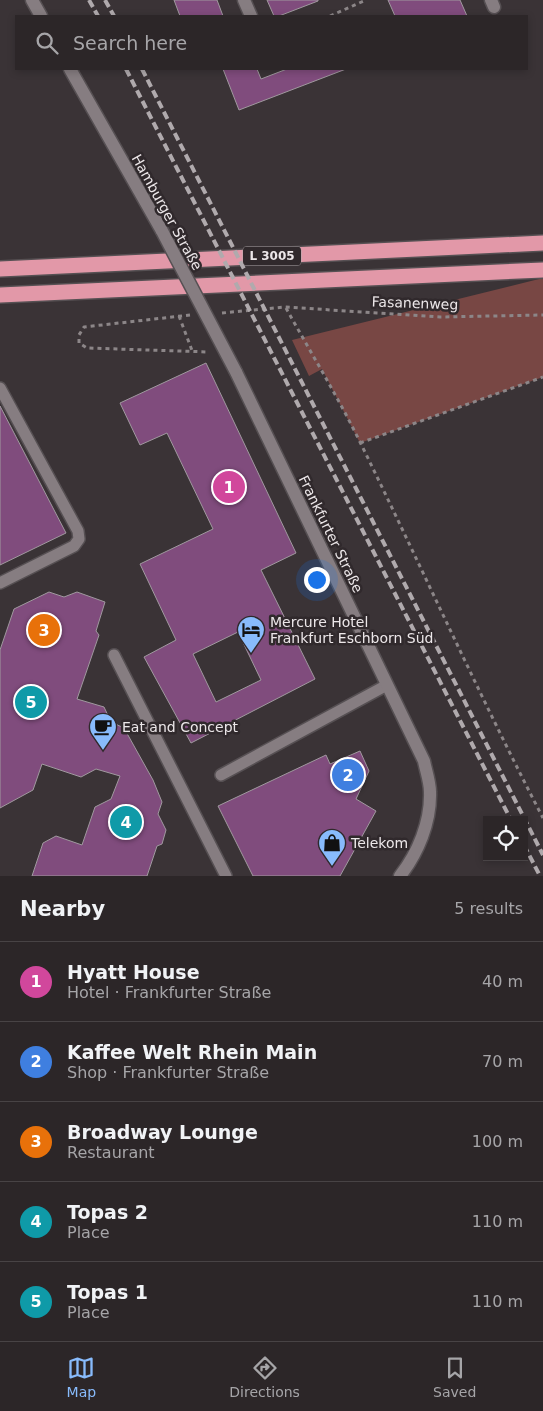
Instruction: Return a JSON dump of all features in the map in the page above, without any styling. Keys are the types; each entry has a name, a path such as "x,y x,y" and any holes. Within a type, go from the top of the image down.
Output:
{"highway":[{"name":"L 3005","path":"0,269 543,243"},
{"name":"L 3005","path":"0,295 543,270"}],"street":[{"path":"32,0 40,15"},
{"path":"244,0 251,15"},
{"name":"Hamburger Straße","path":"71,70 162,232 236,372"},
{"name":"Frankfurter Straße","path":"236,372 424,761 430,792 426,825 420,841 400,876"}],"lane":[{"path":"0,388 78,531 79,539 74,546 0,583"},
{"path":"114,655 226,876"},
{"path":"221,775 387,685"}],"path":[{"path":"332,15 366,0"},
{"path":"286,308 322,369 360,443 493,722 543,818"},
{"name":"Fasanenweg","path":"218,313 286,308 440,317 543,315"},
{"path":"198,314 84,327 79,335 79,343 88,348 193,354 225,352"},
{"path":"179,316 193,354"},
{"path":"360,443 543,376"}],"shaded area":[{"path":"543,278 543,377 360,443 322,369 309,376 292,340"}],"building":[{"path":"174,0 217,0 223,15 180,15"},
{"path":"267,0 318,0 282,15 274,15"},
{"path":"388,0 460,0 467,15 395,15"},
{"path":"223,70 257,70 261,79 284,70 343,70 239,110"},
{"path":"206,363 296,553 261,570 315,679 191,743 144,657 176,640 140,564 213,529 167,433 140,445 120,403","holes":["238,632 261,680 216,702 193,654"]},
{"path":"0,406 66,533 0,565"},
{"path":"49,592 64,597 77,592 105,602 96,631 99,635 77,699 104,707 111,722 124,728 153,780 162,802 158,814 166,830 162,844 157,846 147,876 32,876 43,843 56,836 82,845 95,807 111,799 120,776 96,769 81,777 42,764 33,790 0,808 0,650 14,609"},
{"path":"360,751 369,771 356,799 376,811 340,876 253,876 218,806 326,755 330,764"}],"railway":[{"path":"89,0 97,15"},
{"path":"105,0 113,15"},
{"path":"127,70 509,816"},
{"path":"143,70 543,855"},
{"path":"528,853 540,876"}],"place":[{"name":"Hyatt House","path":"229,487"},
{"name":"Broadway Lounge","path":"44,630"},
{"name":"Mercure Hotel Frankfurt Eschborn Süd","path":"251,654"},
{"name":"Topas 1","path":"31,702"},
{"name":"Eat and Concept","path":"103,751"},
{"name":"Kaffee Welt Rhein Main","path":"348,775"},
{"name":"Topas 2","path":"126,822"},
{"name":"Telekom","path":"332,867"}]}
